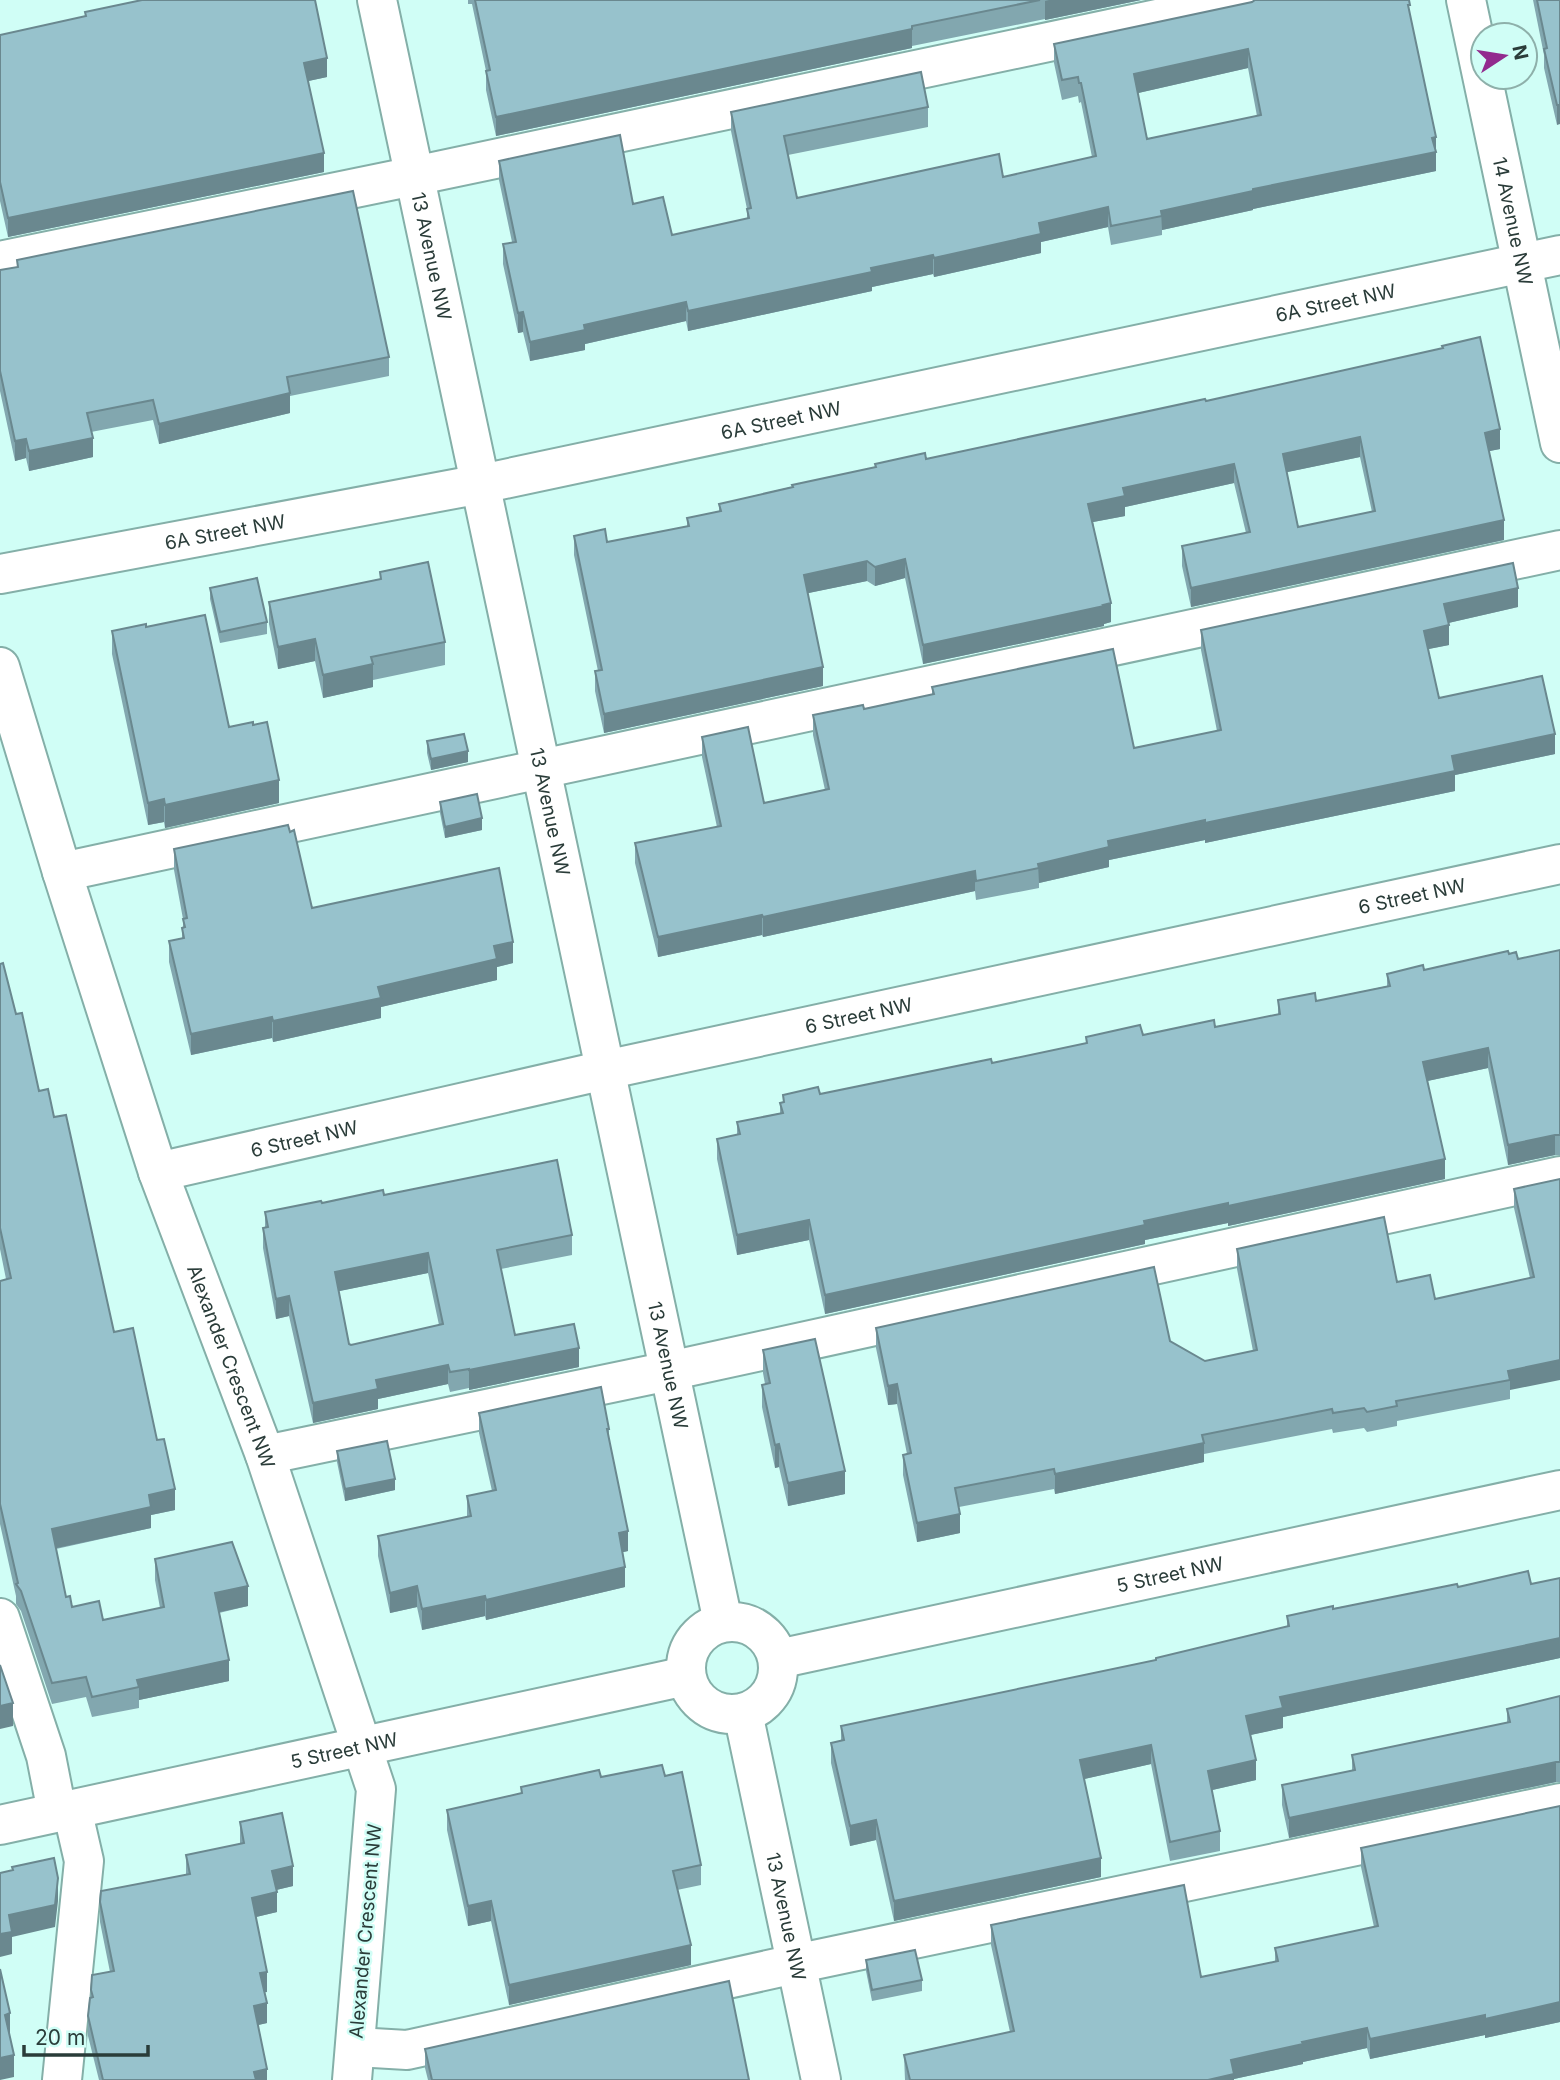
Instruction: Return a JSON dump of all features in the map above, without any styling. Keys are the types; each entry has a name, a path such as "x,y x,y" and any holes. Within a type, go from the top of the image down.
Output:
{"street":[{"name":"13 Avenue NW","path":"377,0 723,1622"},
{"path":"0,261 1247,0"},
{"name":"14 Avenue NW","path":"1465,0 1560,443"},
{"name":"6A Street NW","path":"0,575 481,484 1560,255"},
{"path":"62,872 1560,551"},
{"name":"Alexander Crescent NW","path":"0,667 158,1172 265,1455 376,1789 354,2064"},
{"name":"6 Street NW","path":"158,1172 605,1070 1560,864"},
{"path":"265,1455 669,1371 1560,1175"},
{"name":"5 Street NW","path":"778,1659 1560,1490"},
{"path":"0,1618 84,1861 62,2080"},
{"path":"737,1621 751,1625 763,1633 773,1645 778,1659 778,1673 767,1698 756,1708 743,1713 728,1715 713,1711 696,1697 686,1676 690,1648 698,1636 709,1627 723,1622 737,1621"},
{"name":"5 Street NW","path":"0,1825 686,1676"},
{"name":"13 Avenue NW","path":"743,1713 821,2080"},
{"path":"354,2064 795,1964 1560,1803"}],"building":[{"path":"142,0 315,0 327,58 304,63 324,153 8,218 0,182 0,35 86,16 85,12"},
{"path":"475,0 1040,0 496,117 486,71 490,70"},
{"path":"1409,0 1436,137 1432,138 1436,152 1253,189 1161,211 1162,216 1111,226 1108,207 1039,223 1041,234 934,258 933,255 871,268 872,272 688,311 686,302 584,325 585,330 530,342 523,312 518,313 503,244 516,242 499,161 620,135 633,204 663,197 672,235 749,218 747,209 751,208 731,112 921,72 928,107 784,136 797,198 999,154 1003,177 1096,156 1081,83 1078,77 1062,80 1054,44 1252,2","holes":["1248,49 1261,115 1147,139 1134,74"]},
{"path":"1537,0 1560,0 1560,105 1557,105 1544,49 1547,48"},
{"path":"353,191 389,357 287,377 290,393 159,424 153,400 87,413 93,438 29,451 26,439 15,441 0,371 0,270 18,267 17,260"},
{"path":"1480,337 1500,429 1485,433 1504,520 1191,588 1182,546 1250,532 1234,464 1123,488 1125,496 1088,504 1111,603 1104,606 923,645 905,559 875,567 867,561 804,575 823,667 604,714 595,671 602,670 574,536 605,529 607,542 689,526 687,518 721,511 719,504 876,467 875,464 925,453 926,459 1205,399 1206,401 1443,348 1442,346","holes":["1360,437 1375,511 1298,527 1283,454"]},
{"path":"428,562 445,642 371,657 373,664 323,675 315,639 278,647 269,602 381,579 380,572"},
{"path":"1513,563 1518,588 1444,604 1449,625 1424,631 1439,698 1542,676 1555,734 1452,756 1455,771 1108,841 1109,847 1038,864 1039,868 976,881 975,871 658,937 635,843 721,826 702,737 748,727 764,803 829,789 813,715 863,705 864,709 934,694 932,687 1113,649 1134,748 1221,730 1201,630"},
{"path":"257,578 267,622 220,632 210,588"},
{"path":"205,615 229,727 267,722 279,780 165,805 164,799 148,803 112,631"},
{"path":"464,734 468,751 431,759 427,741"},
{"path":"477,794 482,818 445,827 440,802"},
{"path":"288,825 290,832 294,830 312,908 499,868 513,942 494,946 497,959 378,987 381,998 273,1021 272,1017 191,1034 169,941 184,938 183,919 187,918 174,849"},
{"path":"1560,950 1560,1135 1508,1145 1488,1048 1423,1062 1445,1159 1228,1206 1228,1203 1144,1221 1145,1225 825,1295 809,1220 737,1235 717,1139 740,1134 737,1122 783,1113 780,1103 784,1102 783,1095 818,1087 820,1094 991,1059 992,1063 1087,1043 1086,1037 1140,1025 1143,1035 1214,1020 1215,1027 1280,1014 1278,1000 1315,993 1316,1001 1390,986 1387,974 1423,965 1424,970 1508,951 1509,954 1516,952 1518,959"},
{"path":"3,963 16,1014 22,1013 39,1091 48,1089 54,1117 66,1115 114,1332 133,1328 157,1440 164,1439 175,1489 149,1495 151,1507 52,1529 66,1597 70,1596 72,1607 99,1601 103,1620 164,1607 155,1559 232,1542 248,1586 215,1593 229,1660 137,1680 139,1687 92,1697 86,1677 52,1683 21,1591 16,1584 18,1583 0,1504 0,1281 11,1278 0,1228 0,964"},
{"path":"557,1160 572,1235 497,1250 515,1335 574,1324 579,1348 469,1370 450,1372 448,1365 376,1380 378,1389 313,1403 289,1296 276,1299 263,1228 268,1227 265,1212 383,1190 384,1195","holes":["428,1253 443,1324 351,1345 335,1272"]},
{"path":"1560,1179 1560,1360 1508,1371 1510,1380 1396,1401 1397,1406 1367,1412 1364,1408 1333,1413 1332,1409 1202,1435 1204,1443 1055,1474 1054,1469 955,1488 960,1514 917,1523 903,1455 911,1453 897,1384 888,1386 876,1328 1154,1267 1170,1341 1205,1361 1257,1350 1237,1249 1384,1217 1397,1282 1430,1275 1435,1299 1534,1277 1514,1189"},
{"path":"815,1339 845,1471 788,1483 779,1444 775,1445 762,1385 770,1383 763,1350"},
{"path":"601,1387 628,1531 619,1533 625,1567 486,1600 485,1596 422,1609 417,1586 390,1593 378,1536 471,1516 467,1496 496,1490 479,1413"},
{"path":"387,1441 395,1479 345,1489 337,1451"},
{"path":"1528,1571 1531,1584 1560,1578 1560,1638 1280,1697 1283,1708 1246,1716 1256,1760 1208,1771 1220,1831 1170,1842 1151,1745 1080,1760 1101,1858 894,1901 876,1820 850,1826 831,1743 844,1740 841,1726 1156,1660 1289,1626 1287,1616 1457,1584 1458,1587"},
{"path":"0,1665 13,1703 0,1706"},
{"path":"1560,1696 1560,1762 1289,1818 1282,1785 1355,1770 1352,1755 1510,1722 1507,1709"},
{"path":"662,1765 665,1776 682,1772 701,1865 673,1871 691,1945 509,1985 491,1901 468,1906 447,1810 522,1793 521,1787 599,1770 601,1777"},
{"path":"1560,1806 1560,2002 1485,2019 1485,2015 1370,2039 1367,2028 1302,2042 1303,2044 1231,2060 1234,2074 1208,2080 910,2080 904,2055 1014,2031 991,1925 1184,1885 1201,1977 1278,1961 1275,1948 1378,1926 1361,1848"},
{"path":"282,1813 293,1866 272,1871 277,1892 252,1898 267,1972 260,1973 267,2003 254,2006 267,2069 254,2072 256,2080 103,2080 88,2016 90,1998 93,1997 92,1975 114,1971 100,1902 101,1891 190,1874 186,1855 244,1843 240,1822"},
{"path":"54,1858 58,1878 55,1905 9,1915 12,1932 0,1934 0,1873 13,1870 12,1867"},
{"path":"915,1950 922,1980 872,1990 866,1960"},
{"path":"0,1969 10,2013 5,2015 14,2055 0,2058"},
{"path":"729,1981 749,2080 432,2080 425,2049"}]}
